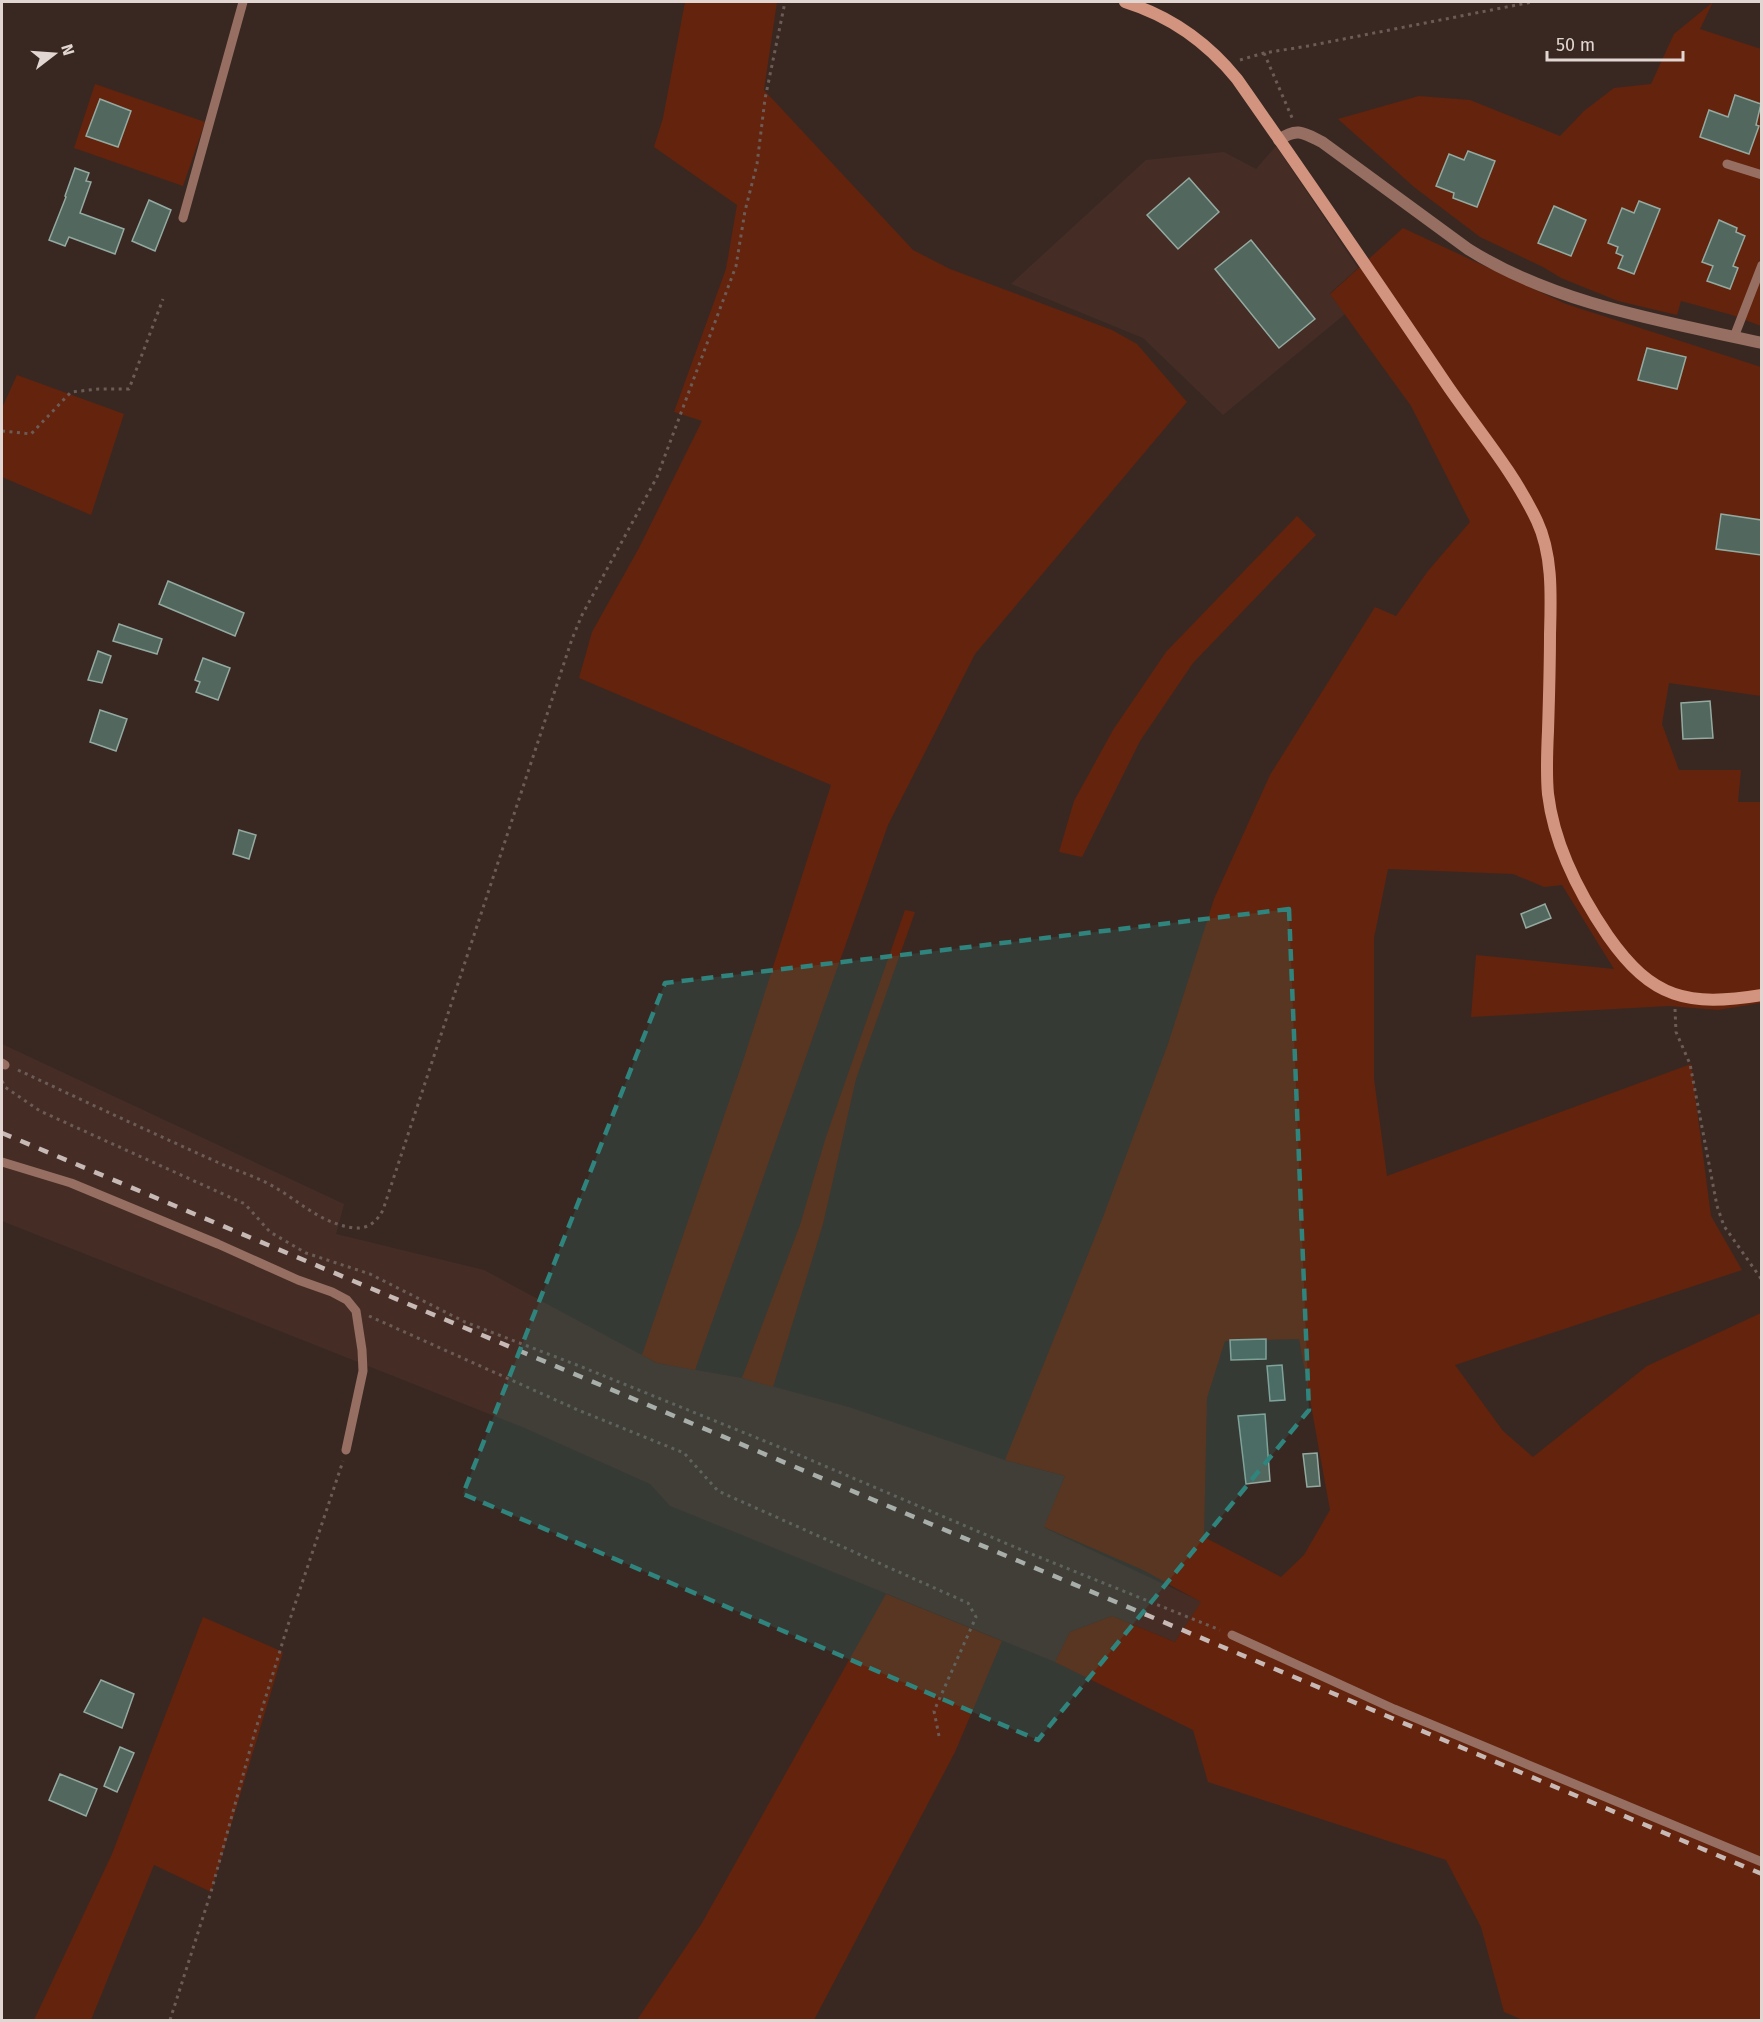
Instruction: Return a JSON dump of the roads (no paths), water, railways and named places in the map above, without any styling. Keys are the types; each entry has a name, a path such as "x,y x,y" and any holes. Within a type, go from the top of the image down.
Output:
{"street":[{"path":"1125,2 1154,12 1178,26 1200,41 1228,68 1280,140 1455,398 1511,475 1538,523 1545,540 1550,577 1547,773 1553,821 1578,884 1593,912 1615,945 1640,974 1658,987 1698,1000 1723,1000 1761,994"},
{"path":"1280,140 1296,131 1322,142 1468,249 1522,280 1555,292 1761,343"}],"lane":[{"path":"183,218 243,2"},
{"path":"1727,164 1761,175"},
{"path":"1734,337 1761,266"},
{"path":"2,1162 71,1183 347,1300 356,1311 363,1371 346,1450"},
{"path":"1232,1635 1395,1709 1761,1862"}],"railway":[{"path":"2,1133 1762,1874"}]}
